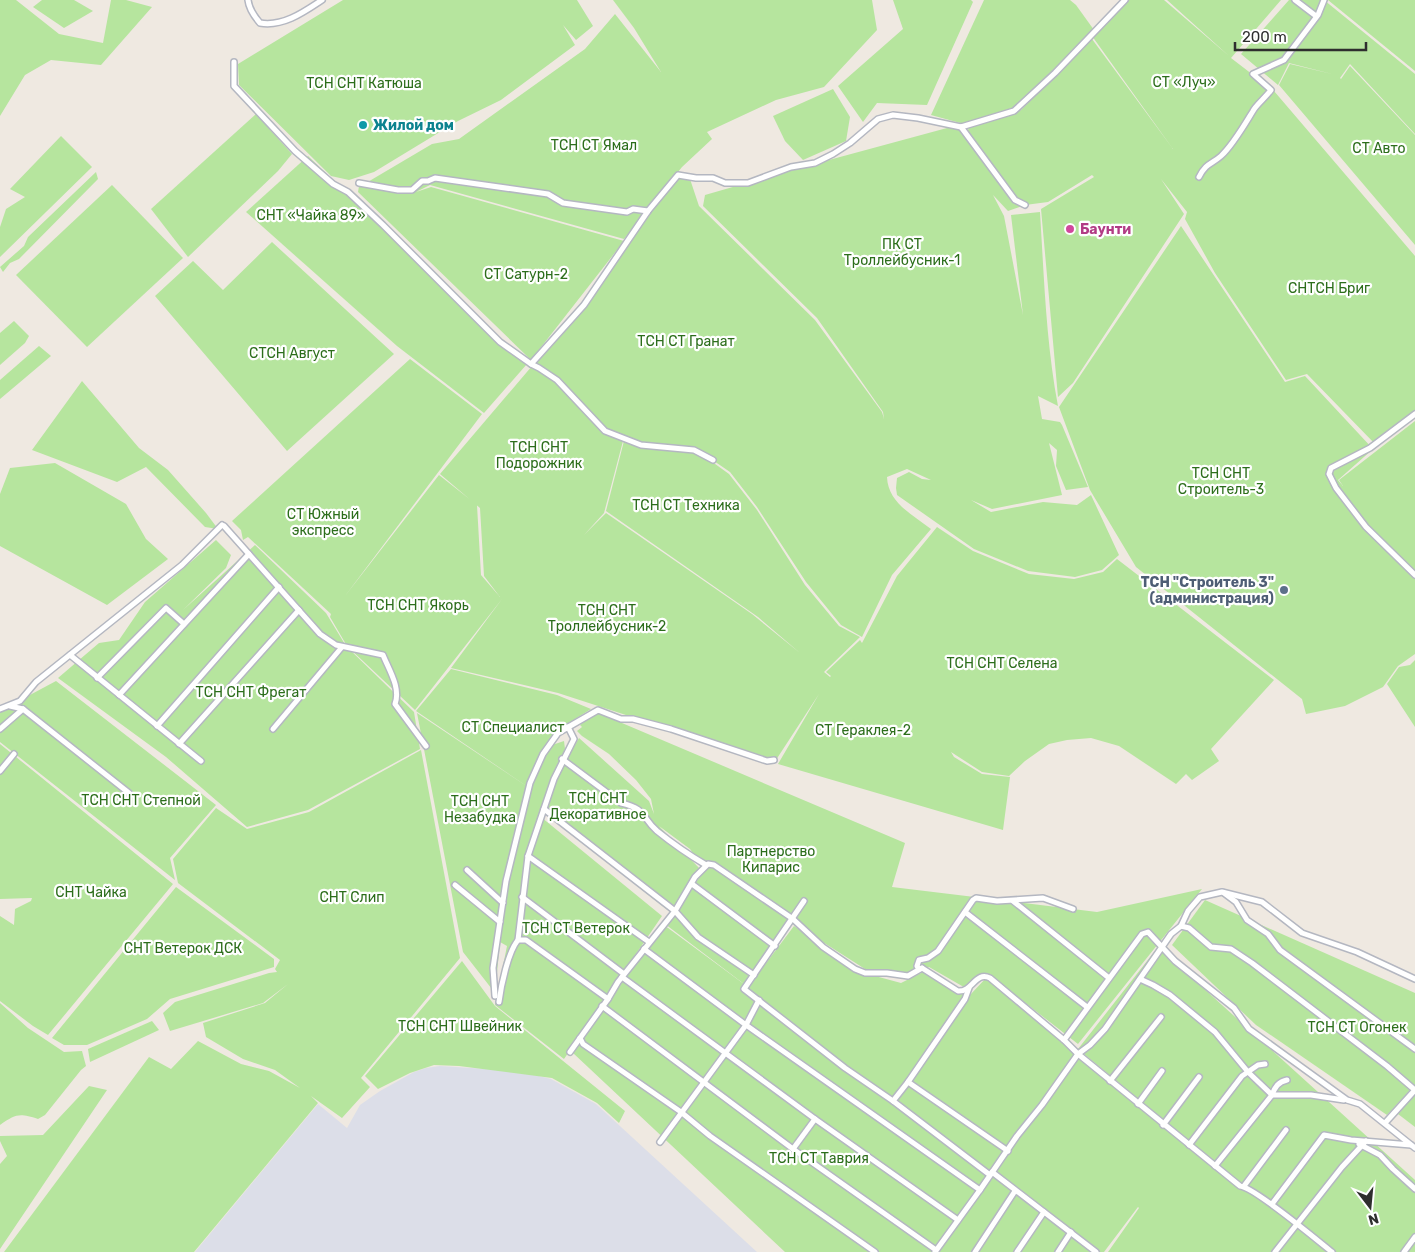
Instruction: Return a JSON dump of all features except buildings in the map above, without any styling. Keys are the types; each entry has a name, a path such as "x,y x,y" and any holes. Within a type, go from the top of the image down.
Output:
{"street":[{"path":"248,0 248,6 260,23 267,24 286,21 322,0"},
{"path":"307,0 310,8"},
{"path":"531,364 584,306 648,211 678,175 712,178 725,182 748,182 791,167 815,163 850,143 878,119 894,115 961,127 1014,111 1055,73 1125,0"},
{"path":"1296,0 1316,16"},
{"path":"1200,177 1203,168 1221,156 1250,118 1253,109 1264,100 1271,90 1253,74 1284,60 1316,16 1324,0"},
{"path":"234,62 234,86 295,151 333,184 348,192 412,253 500,342 557,380 605,430 641,445 694,450 713,460"},
{"path":"961,127 1015,200 1025,205"},
{"path":"359,183 398,190 412,190 422,181 435,178 548,194 563,203 627,212 633,209 648,211"},
{"path":"1415,414 1370,448 1331,468 1329,474 1336,488 1366,527 1415,575"},
{"path":"0,709 20,701 36,682 182,565 223,526 320,634 336,645 383,656 395,684 397,697 394,704 426,746"},
{"path":"118,695 249,554"},
{"path":"157,726 278,587"},
{"path":"98,678 166,608 184,624"},
{"path":"179,744 299,610"},
{"path":"274,729 342,647"},
{"path":"70,655 201,761"},
{"path":"10,706 23,709 129,793"},
{"path":"0,729 23,709"},
{"path":"495,996 493,968 506,882 530,783 550,742 558,733 598,710 620,719 633,720 671,729 767,761 774,760"},
{"path":"499,1002 502,979 506,972 513,946 518,940 528,856 554,779 562,759 574,739 568,727"},
{"path":"0,771 14,754"},
{"path":"562,759 621,803 632,805 641,811 654,828 679,849 706,865 714,865 793,919 823,947 855,969 865,973 887,973 908,976 922,968"},
{"path":"544,809 674,910 698,937 754,975"},
{"path":"528,856 649,942"},
{"path":"570,1052 623,975 674,910 695,877 706,865"},
{"path":"467,870 503,903"},
{"path":"692,884 775,946"},
{"path":"455,886 500,922"},
{"path":"1222,892 1236,902 1246,920 1268,934 1280,950 1415,1049"},
{"path":"602,1006 793,1149 935,1251 1078,1054 1090,1046 1105,1029 1171,934 1180,926 1200,897 1222,892 1262,902 1302,932 1357,952 1415,979"},
{"path":"522,897 725,1053 958,1220"},
{"path":"969,988 958,991 922,968 918,968 918,961 928,958 938,951 976,898 1013,901 1043,898 1073,909"},
{"path":"804,901 744,989 845,1068 1044,1212 1096,1252"},
{"path":"1013,901 1109,978"},
{"path":"965,912 1088,1007"},
{"path":"1180,926 1189,928 1210,947 1231,949 1252,963 1387,1066 1415,1090 1385,1123"},
{"path":"1064,1040 1144,933 1149,933 1175,961 1234,1008 1249,1029 1347,1100"},
{"path":"518,940 526,940 608,999"},
{"path":"644,949 746,1025 980,1190"},
{"path":"892,1101 908,1082 965,998 969,988 979,977 987,977 1163,1125 1240,1186 1244,1186 1272,1204 1331,1252"},
{"path":"1140,979 1153,984 1170,995 1215,1032 1248,1072 1272,1095 1312,1095 1347,1100 1360,1104 1413,1146"},
{"path":"660,1142 746,1025 759,1000"},
{"path":"1110,1081 1161,1017"},
{"path":"580,1038 583,1044 875,1252"},
{"path":"1189,1145 1242,1076 1258,1065 1265,1064"},
{"path":"1138,1104 1162,1071"},
{"path":"1163,1125 1199,1077"},
{"path":"1215,1166 1281,1081 1287,1080"},
{"path":"908,1082 1008,1151"},
{"path":"793,1149 815,1119"},
{"path":"1244,1186 1286,1130"},
{"path":"1272,1204 1322,1136 1328,1135 1364,1143 1413,1146"},
{"path":"1364,1143 1380,1155 1415,1189"},
{"path":"1275,1252 1342,1167 1364,1143"},
{"path":"975,1252 1015,1192"},
{"path":"1017,1252 1044,1212"},
{"path":"1058,1252 1071,1232"},
{"path":"1404,1252 1415,1237"}],"shaded area":[{"path":"440,1066 519,1071 551,1079 596,1104 757,1252 195,1252 318,1104 347,1128 360,1105 380,1091 414,1072"}],"green space":[{"path":"0,0 16,0 59,34 103,43 111,0 126,0 152,7 101,65 51,60 25,75 0,116"},
{"path":"42,0 74,0 93,11 64,28 33,7"},
{"name":"ТСН СНТ Катюша","path":"343,0 577,0 593,26 576,40 563,25 575,45 501,100 458,121 374,172 349,180 331,176 239,85 238,64"},
{"path":"613,0 872,0 877,30 824,87 776,100 707,132 712,139 682,167 624,239 430,185 416,192 431,187 624,241 531,360 358,192 359,186 397,193 414,193 366,183 432,144 459,139 585,49 615,14 661,72 634,28"},
{"path":"893,0 971,0 973,2 927,105 877,103 863,122 838,86 903,29"},
{"path":"984,0 1070,0 1076,5 1094,30 1015,107 964,124 931,115"},
{"path":"1128,0 1164,0 1229,56 1167,0 1281,0 1231,58 1274,91 1415,256 1415,417 1376,445 1307,374 1286,380 1215,273 1185,219 1187,212 1161,179 1184,214 1073,383 1058,397 1041,209 1094,177 1092,175 1048,202 1025,205 1008,211 993,195 1004,216 1023,315 1011,215 1040,212 1048,334 1058,406 1038,396 1042,419 1060,422 1088,487 1066,490 1056,466 1057,450 1049,443 1062,495 992,509 971,500 991,512 1043,502 1077,505 1091,495 1119,555 1102,570 1075,577 1028,571 974,549 897,495 897,478 909,472 922,479 931,480 907,469 887,477 888,486 897,501 909,513 931,529 892,575 862,637 841,625 806,582 757,507 730,472 695,448 641,444 606,430 558,379 534,364 679,176 690,179 699,206 815,320 882,412 884,419 883,412 817,318 703,206 705,195 947,128 960,128 966,139 969,126 1021,110 1092,39 1173,149 1092,36"},
{"name":"СТ Авто","path":"1289,0 1324,0 1415,74 1415,134 1350,64 1340,78 1350,66 1415,135 1415,245 1279,85 1290,64 1332,74 1289,63 1278,85 1241,54"},
{"path":"1328,0 1415,0 1415,71"},
{"path":"833,89 850,117 846,141 803,160 785,141 773,116"},
{"path":"256,114 292,154 278,171 188,257 151,209"},
{"path":"61,136 92,167 0,257 0,227 6,209 25,197 10,189"},
{"name":"СНТ «Чайка 89»","path":"308,156 527,364 484,413 397,346 246,212"},
{"path":"96,172 98,179 19,259 10,263 3,272 0,267 24,246 28,237"},
{"path":"112,185 183,258 87,347 16,275"},
{"name":"ТСН СНТ Строитель-3","path":"1181,226 1285,382 1305,376 1373,449 1338,480 1343,486 1339,480 1415,421 1415,654 1398,666 1383,687 1345,706 1306,714 1302,699 1136,567 1090,490 1059,407"},
{"name":"СТСН Август","path":"272,242 394,354 287,451 155,296 193,261 223,290"},
{"path":"14,321 29,336 25,343 0,365 0,333"},
{"path":"39,346 51,356 0,399 0,380"},
{"path":"410,359 482,414 345,596 439,475 470,499 440,474 532,366 557,381 605,433 623,441 604,513 584,535 606,513 752,614 800,653 758,617 606,511 624,441 693,451 711,461 729,474 757,510 805,585 839,626 860,637 824,672 830,677 826,672 860,640 862,643 897,576 937,527 973,551 1029,574 1074,579 1103,572 1117,559 1274,680 1211,749 1219,761 1192,780 1186,774 1176,784 1119,746 1091,738 1049,744 1025,761 1009,776 982,772 951,752 954,757 982,774 1010,777 1003,830 778,764 819,694 774,763 558,693 451,668 502,599 415,710 347,646 330,617 331,614 248,537 243,540 241,530 232,521","holes":["477,505 480,508 484,576 500,597 481,575"]},
{"path":"82,381 139,448 168,470 218,529 205,527 146,467 117,482 32,450"},
{"path":"55,463 126,504 146,539 168,559 107,605 0,546 0,494 10,468"},
{"name":"ТСН СНТ Фрегат","path":"216,540 231,555 226,568 183,610 255,545 326,613 346,646 414,712 420,749 308,810 247,827 166,757 58,678 99,643 119,640 145,602"},
{"path":"1415,660 1415,727 1387,684 1399,667 1410,665"},
{"path":"451,669 557,695 591,709 556,731 532,779 552,745 564,741 565,749 541,817 662,916 564,1059 495,1005 507,946 500,942 495,993 463,952 417,713 531,789 416,711"},
{"name":"ТСН СНТ Степной","path":"56,681 216,805 170,858 175,880 0,742 0,711"},
{"name":"Партнерство Кипарис","path":"596,712 905,843 892,887 1097,912 1202,889 1078,1044 987,973 969,990 929,967 902,978 865,969 793,923 744,984 665,924 705,870 690,849 659,826 700,869 670,912 544,812 564,764 579,738 649,801 654,814 651,799 636,780 609,754 577,731 582,727 580,725"},
{"name":"СНТ Чайка","path":"0,744 173,884 48,1035 0,1001 0,916 14,925 15,909 31,901 32,898 0,899"},
{"name":"СНТ Слип","path":"421,750 460,958 361,1078 370,1087 342,1118 311,1096 318,1103 194,1252 4,1252 149,1057 171,1069 198,1041 241,1064 269,1071 300,1088 275,1070 243,1059 206,1037 203,1023 265,1003 288,984 263,1003 170,1031 163,1013 175,1002 277,972 275,969 280,960 178,883 173,859 216,808 247,829 309,812"},
{"name":"СНТ Ветерок ДСК","path":"176,887 274,959 274,967 170,999 147,1019 87,1045 64,1045 52,1038"},
{"name":"ТСН СТ Огонек","path":"1205,900 1415,993 1415,1085 1387,1115 1256,1025 1172,945"},
{"name":"ТСН СТ Таврия","path":"664,925 748,987 794,926 864,973 901,983 925,971 970,995 987,977 1224,1170 1078,1049 1158,947 1415,1180 1415,1252 1108,1252 1138,1207 1104,1252 785,1252 573,1053"},
{"name":"ТСН СНТ Швейник","path":"462,961 495,1006 625,1111 619,1123 597,1103 552,1078 459,1066 434,1065 410,1073 378,1089 365,1076"},
{"path":"0,1003 28,1028 64,1052 82,1051 86,1066 45,1115 38,1119 18,1116 0,1125"},
{"path":"152,1021 159,1030 90,1062 88,1049"},
{"path":"89,1086 107,1090 0,1249 0,1164 7,1156 0,1141 0,1136 43,1135"},
{"path":"1415,1094 1415,1127 1398,1114"}],"place":[{"name":"Жилой дом","path":"363,125"},
{"name":"Баунти","path":"1070,229"},
{"name":"ТСН \"Строитель 3\" (администрация)","path":"1284,590"}],"park label":[{"name":"СТ «Луч»","path":"1184,82"},
{"name":"ТСН СТ Ямал","path":"594,145"},
{"name":"ПК СТ Троллейбусник-1","path":"902,252"},
{"name":"СТ Сатурн-2","path":"526,274"},
{"name":"СНТСН Бриг","path":"1329,288"},
{"name":"ТСН СТ Гранат","path":"686,341"},
{"name":"ТСН СНТ Подорожник","path":"539,456"},
{"name":"ТСН СТ Техника","path":"686,505"},
{"name":"СТ Южный экспресс","path":"323,522"},
{"name":"ТСН СНТ Якорь","path":"418,605"},
{"name":"ТСН СНТ Троллейбусник-2","path":"607,618"},
{"name":"ТСН СНТ Селена","path":"1002,663"},
{"name":"СТ Специалист","path":"513,727"},
{"name":"СТ Гераклея-2","path":"863,730"},
{"name":"ТСН СНТ Декоративное","path":"598,806"},
{"name":"ТСН СНТ Незабудка","path":"480,810"},
{"name":"ТСН СТ Ветерок","path":"576,928"}]}
